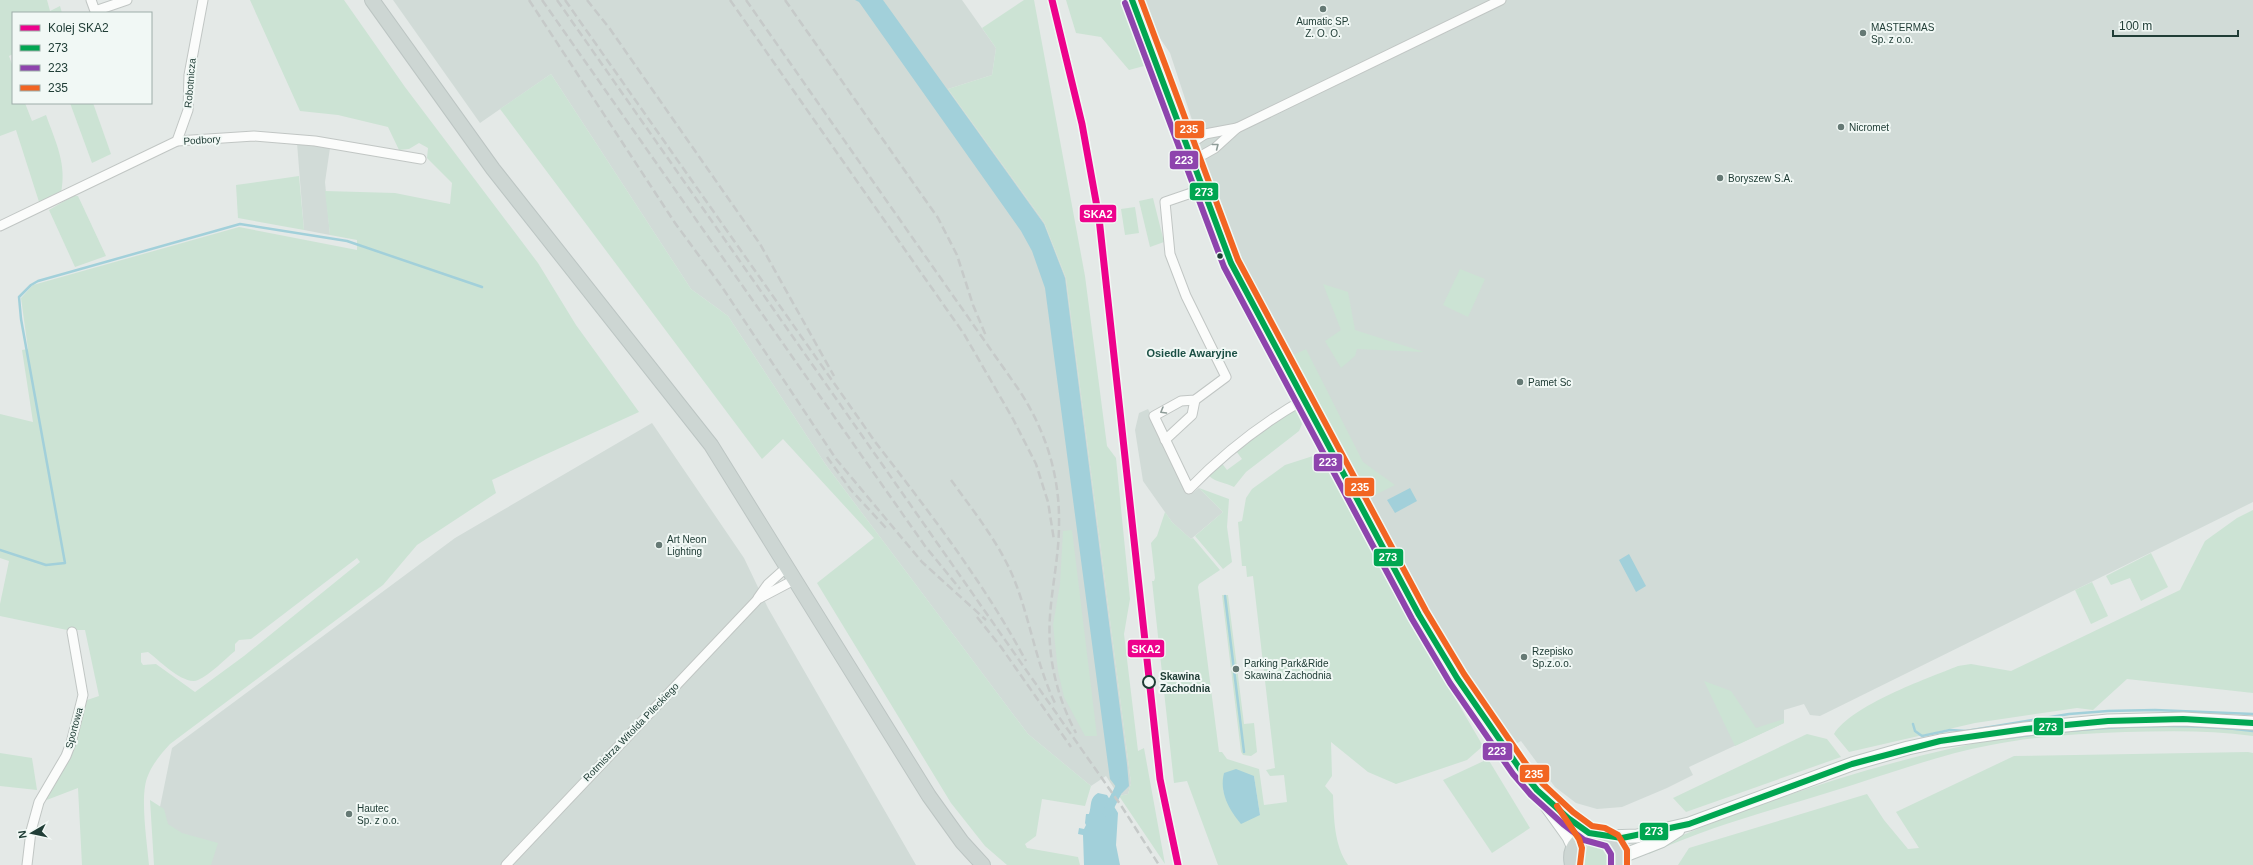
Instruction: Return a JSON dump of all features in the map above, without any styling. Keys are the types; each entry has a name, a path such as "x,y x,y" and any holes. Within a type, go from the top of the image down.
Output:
{"main road":[{"path":"372,0 493,169 711,445 788,566 928,796 962,842 983,865"},
{"path":"1132,0 1192,161 1237,275 1440,652 1469,697 1537,790 1569,837 1570,859"},
{"path":"1537,790 1568,818 1593,835 1607,837 1637,836 1689,824 1852,764 1908,748 1940,741 1965,739 2025,729 2108,721 2182,719 2253,723"},
{"path":"1607,837 1615,844 1620,861 1661,841 1689,824"},
{"path":"1570,859 1584,838 1593,835"}],"street":[{"path":"91,0 95,11 127,0"},
{"name":"Robotnicza","path":"176,141 188,110 189,75 202,0"},
{"path":"1187,146 1205,134 1237,128 1501,0"},
{"path":"1179,125 1205,134"},
{"path":"1192,161 1215,148 1237,128"},
{"name":"Podbory","path":"0,226 176,141 254,136 315,140 422,159"},
{"path":"1203,189 1166,202 1165,210 1170,254 1186,296 1226,377 1195,400 1181,401 1154,416 1189,489 1210,466 1266,424 1303,400"},
{"path":"1165,440 1192,415 1195,400"},
{"name":"Rotmistrza Witolda Pileckiego","path":"506,865 758,599 768,584 788,566"},
{"name":"Rotmistrza Witolda Pileckiego","path":"758,599 796,579"},
{"name":"Sportowa","path":"27,865 30,836 39,802 68,750 83,695 72,632"}],"shaded area":[{"path":"393,0 962,0 996,48 992,75 948,89 1044,222 1066,278 1131,783 1128,794 1119,796 1106,776 1091,786 1028,734 826,465 728,316 691,289 551,74 480,123"},
{"path":"1144,0 2253,0 2253,502 1820,716 1810,715 1804,704 1784,710 1784,723 1689,767 1693,775 1667,788 1622,807 1597,809 1576,803 1555,787 1521,741 1516,744 1449,647 1271,317 1244,265 1216,193 1170,53 1157,34"},
{"path":"297,143 330,148 325,182 330,235 304,230"},
{"path":"1148,409 1190,495 1199,488 1223,512 1191,539 1172,522 1143,481 1135,430 1139,413"},
{"path":"652,423 744,558 768,608 916,865 159,865 160,807 172,748 455,538"}],"green space":[{"path":"0,0 47,0 50,11 60,6 62,12 12,12 12,54 9,56 12,64 12,104 25,104 32,121 46,115 57,144 62,163 63,173 61,193 40,205 16,130 0,136"},
{"path":"250,0 344,0 405,87 538,263 576,325 639,412 492,480 496,493 417,545 383,585 170,744 151,768 145,787 144,808 149,865 82,865 78,788 44,801 84,701 99,696 85,630 67,630 0,616 0,604 9,561 0,558 0,414 33,422 22,350 28,349 21,298 33,285 239,227 357,250 357,240 330,235 325,191 395,193 450,204 452,183 427,158 428,148 419,143 409,149 399,150 388,127 338,115 300,111","holes":["357,558 360,562 244,656 195,692 156,664 143,665 141,662 141,653 148,652 179,676 192,681 198,680 213,671 235,651 235,644 239,640 251,639"]},
{"path":"1024,0 1034,0 1085,276 1107,446 1116,458 1130,599 1124,634 1138,751 1144,748 1165,864 1119,796 1128,794 1131,783 1066,278 1044,222 948,89 992,75 996,48 982,28"},
{"path":"1066,0 1121,0 1144,66 1129,70 1101,37 1076,33"},
{"path":"551,74 691,289 728,316 826,465 1028,734 1091,786 1085,806 1042,799 1036,836 1025,844 1027,848 1078,857 1080,865 1007,865 985,846 951,803 817,583 874,538 783,439 762,459 500,109"},
{"path":"70,104 93,104 111,154 92,163"},
{"path":"299,176 304,230 238,218 236,185"},
{"path":"73,196 78,196 106,256 75,267 49,210"},
{"path":"1153,198 1164,242 1150,247 1139,201"},
{"path":"1135,207 1139,233 1125,235 1121,209"},
{"path":"1460,269 1485,279 1468,317 1443,305"},
{"path":"1323,284 1348,292 1355,330 1424,352 1357,349 1355,356 1341,368 1325,341 1341,330"},
{"path":"1306,349 1363,462 1395,485 1369,498 1292,356"},
{"path":"1295,408 1302,424 1299,431 1246,472 1234,487 1215,480 1209,476 1210,471 1221,462 1227,470 1242,459 1236,451"},
{"path":"1313,456 1323,460 1385,578 1483,746 1467,760 1396,784 1368,772 1331,742 1332,776 1325,786 1333,795 1334,822 1337,840 1343,857 1348,865 1218,865 1187,781 1174,783 1152,581 1154,581 1155,578 1151,543 1157,536 1165,512 1172,522 1191,539 1193,538 1220,570 1199,584 1198,587 1219,752 1222,752 1227,759 1259,769 1264,805 1287,802 1284,775 1270,776 1266,770 1275,768 1253,576 1247,577 1246,566 1242,566 1238,522 1242,521 1246,498 1252,489 1285,465","holes":["1254,776 1260,815 1234,815 1223,790"]},
{"path":"1199,488 1229,499 1227,527 1232,562 1223,569 1195,536 1223,512"},
{"path":"2253,510 2253,693 2127,679 2093,710 2077,708 1975,723 1849,752 1834,734 1843,723 1856,713 1909,686 1958,666 1971,664 2011,671 2180,590 2205,541 2237,518"},
{"path":"1072,530 1097,736 1085,736 1064,697 1058,671 1053,625 1060,584 1063,531"},
{"path":"2151,553 2168,587 2141,601 2130,578 2111,585 2106,576"},
{"path":"2092,582 2108,616 2091,624 2075,590"},
{"path":"1222,595 1228,595 1244,724 1254,723 1257,752 1251,756 1243,755 1241,752"},
{"path":"1704,681 1731,691 1756,728 1784,719 1784,723 1735,746"},
{"path":"2170,724 2253,729 2253,736 2173,731 2125,732 2041,737 1991,745 1930,760 1738,820 1671,844 1649,854 1647,850 1734,814 1779,798 1824,783 1915,757 1961,746 2047,731"},
{"path":"1807,734 1827,739 1841,757 1686,812 1673,798"},
{"path":"0,753 32,758 37,790 0,786"},
{"path":"2253,753 2253,865 1678,865 1689,848 1867,794 1884,820 1908,849 1919,848 1896,812 2014,756"},
{"path":"1488,759 1530,828 1492,853 1443,780"},
{"path":"150,800 164,809 168,824 182,833 218,843 211,865 154,865"},
{"path":"1595,843 1605,848 1610,857 1610,865 1581,865 1579,855 1583,848"}],"water":[{"path":"855,0 883,0 1044,224 1065,278 1127,764 1129,786 1122,793 1110,779 1045,288 1032,251 1021,231 859,2"},
{"path":"1410,488 1417,501 1395,513 1387,500"},
{"path":"1629,554 1646,586 1636,592 1619,560"},
{"path":"1236,769 1254,776 1260,815 1241,824 1229,807 1223,787 1224,773"},
{"path":"1098,793 1107,795 1118,813 1116,845 1120,865 1084,865 1083,835 1078,834 1079,828 1084,829 1086,825 1086,814 1089,814 1092,799"}],"waterway":[{"path":"0,550 46,565 65,563 21,319 19,297 31,285 38,281 240,224 347,241 482,287"},
{"path":"1225,596 1244,752"},
{"path":"1913,724 1915,731 1922,736 1950,730 1966,731 2069,714 2108,711 2155,710 2253,714"},
{"path":"2007,738 2099,728 2161,726 2192,726 2253,731"},
{"path":"1107,812 1123,781"}],"railway":[{"path":"529,0 675,223 722,287 836,459 922,562 986,620"},
{"path":"542,0 925,546 960,589"},
{"path":"557,0 1122,807 1159,865"},
{"path":"565,0 876,443 956,549 1010,632 1026,661"},
{"path":"587,0 610,29 760,244 834,376"},
{"path":"730,0 964,334 1013,419 1036,464 1048,502 1054,540"},
{"path":"746,0 1019,390 1037,422 1050,454 1059,507 1058,548 1049,631 1050,647 1059,691 1069,719 1076,733"},
{"path":"785,0 938,218 957,255 973,305 986,336"},
{"path":"827,457 851,490 886,528"},
{"path":"951,480 991,536 1011,572 1018,588 1043,673 1056,705"},
{"path":"977,617 1001,647 1071,747"}],"rail line":[{"name":"SKA2","path":"1052,0 1082,124 1099,218 1160,779 1178,865"}],"transit line":[{"name":"273","path":"1132,0 1231,263 1419,615 1457,678 1520,769 1537,790 1568,818 1589,833 1622,838 1689,824 1852,764 1940,741 2025,729 2108,721 2183,719 2253,723"},
{"name":"235","path":"1141,0 1238,260 1426,611 1464,674 1526,764 1543,784 1573,812 1592,826 1605,828 1618,835 1627,850 1627,865"},
{"name":"223","path":"1125,3 1224,267 1412,619 1450,683 1513,774 1531,795 1563,824 1584,840 1606,846 1611,854 1611,865"},
{"name":"235","path":"1557,806 1579,839 1582,848 1580,865"}],"place":[{"name":"Aumatic SP. Z. O. O.","path":"1323,9"},
{"name":"MASTERMAS Sp. z o.o.","path":"1863,33"},
{"name":"Nicromet","path":"1841,127"},
{"name":"Boryszew S.A.","path":"1720,178"},
{"name":"Pamet Sc","path":"1520,382"},
{"name":"Art Neon Lighting","path":"659,545"},
{"name":"Rzepisko Sp.z.o.o.","path":"1524,657"},
{"name":"Parking Park&Ride Skawina Zachodnia","path":"1236,669"},
{"name":"Skawina Zachodnia","path":"1149,682"},
{"name":"Hautec Sp. z o.o.","path":"349,814"}],"district":[{"name":"Osiedle Awaryjne","path":"1192,353"}]}
